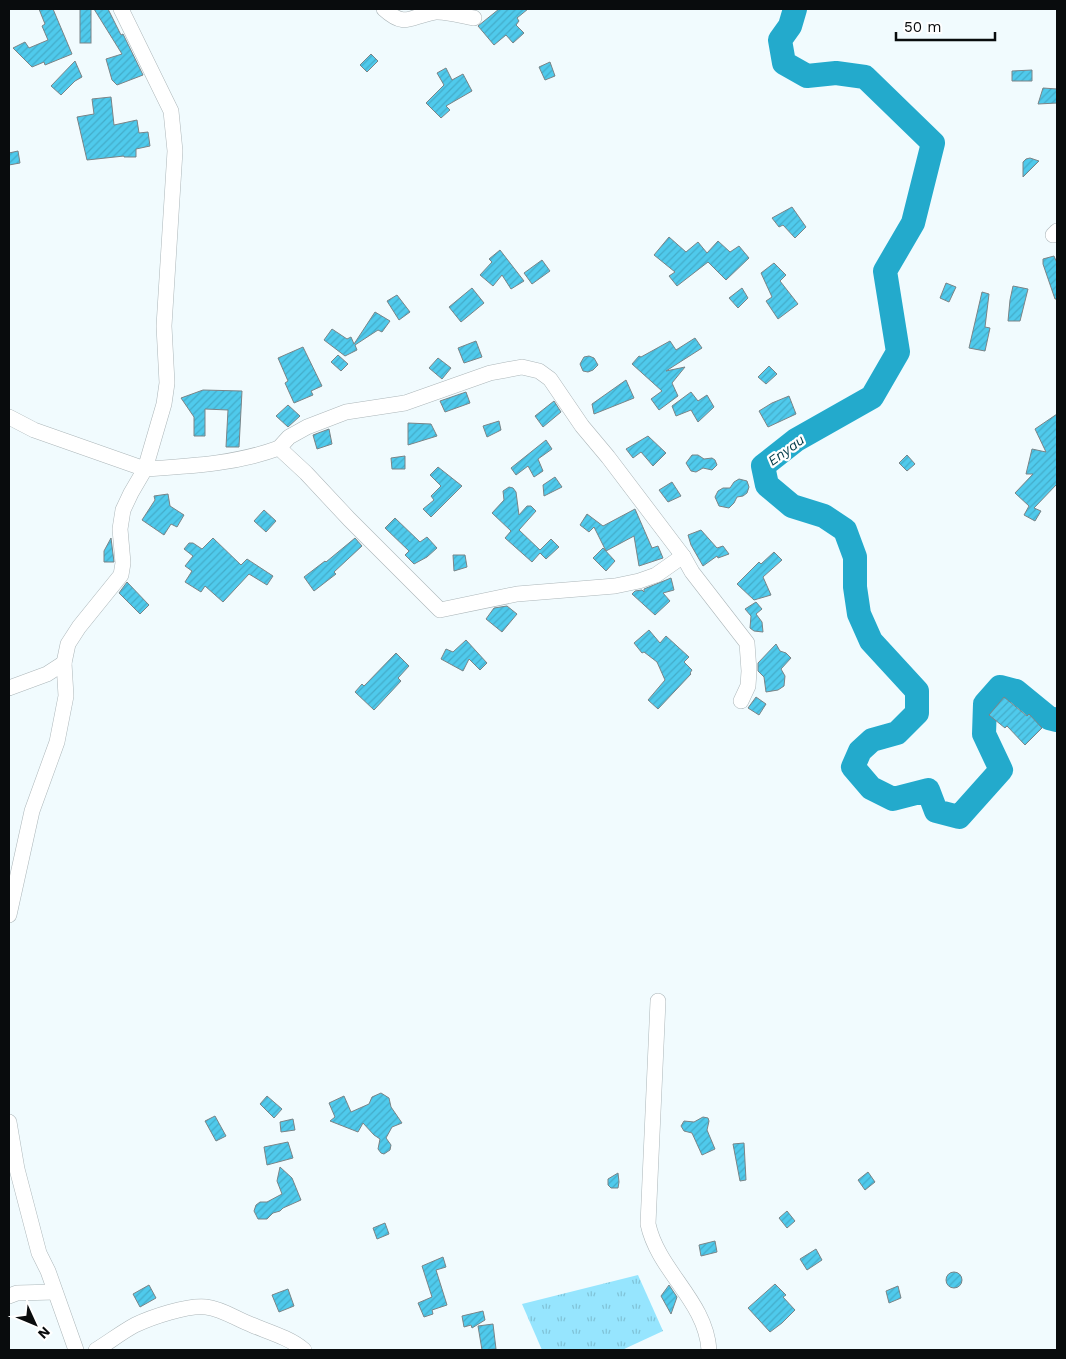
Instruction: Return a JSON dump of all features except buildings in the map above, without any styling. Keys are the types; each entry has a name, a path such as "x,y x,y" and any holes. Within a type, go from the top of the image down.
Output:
{"street":[{"path":"9,915 32,811 57,742 66,696 64,663 68,644 72,636 121,575 123,545 120,529 123,510 145,469 164,404 167,383 164,326 175,151 171,111 121,9"},
{"path":"384,9 396,19 404,20 436,12 474,18"},
{"path":"9,416 34,430 145,469 197,466 254,457 280,448 289,437 306,427 346,412 405,403 490,373 522,367 539,371 550,379 582,426 608,457 683,556 692,572 746,643 749,671 748,686 741,701"},
{"path":"280,448 440,610 517,594 615,586 639,581 656,575 683,556"},
{"path":"9,688 47,674 64,663"},
{"path":"658,1001 648,1224 655,1246 686,1292 701,1320 708,1339 709,1350"},
{"path":"9,1122 17,1169 38,1254 48,1271 76,1350"},
{"path":"9,1296 17,1292 55,1292"},
{"path":"96,1350 135,1325 178,1311 205,1307 226,1312 244,1322 277,1335 304,1350"}],"green space":[{"path":"638,1275 663,1331 622,1350 542,1350 522,1304"}],"waterway":[{"name":"Enyau","path":"795,9 790,26 780,40 784,63 807,76 836,73 865,77 933,143 913,223 885,271 898,352 872,397 796,440 763,466 767,485 792,506 824,516 845,530 855,557 855,587 859,614 871,641 917,691 917,713 897,733 872,740 860,751 853,767 871,788 893,799 928,790 936,811 959,817 1001,770 984,734 985,704 1000,687 1016,691 1049,718 1057,720"}]}
